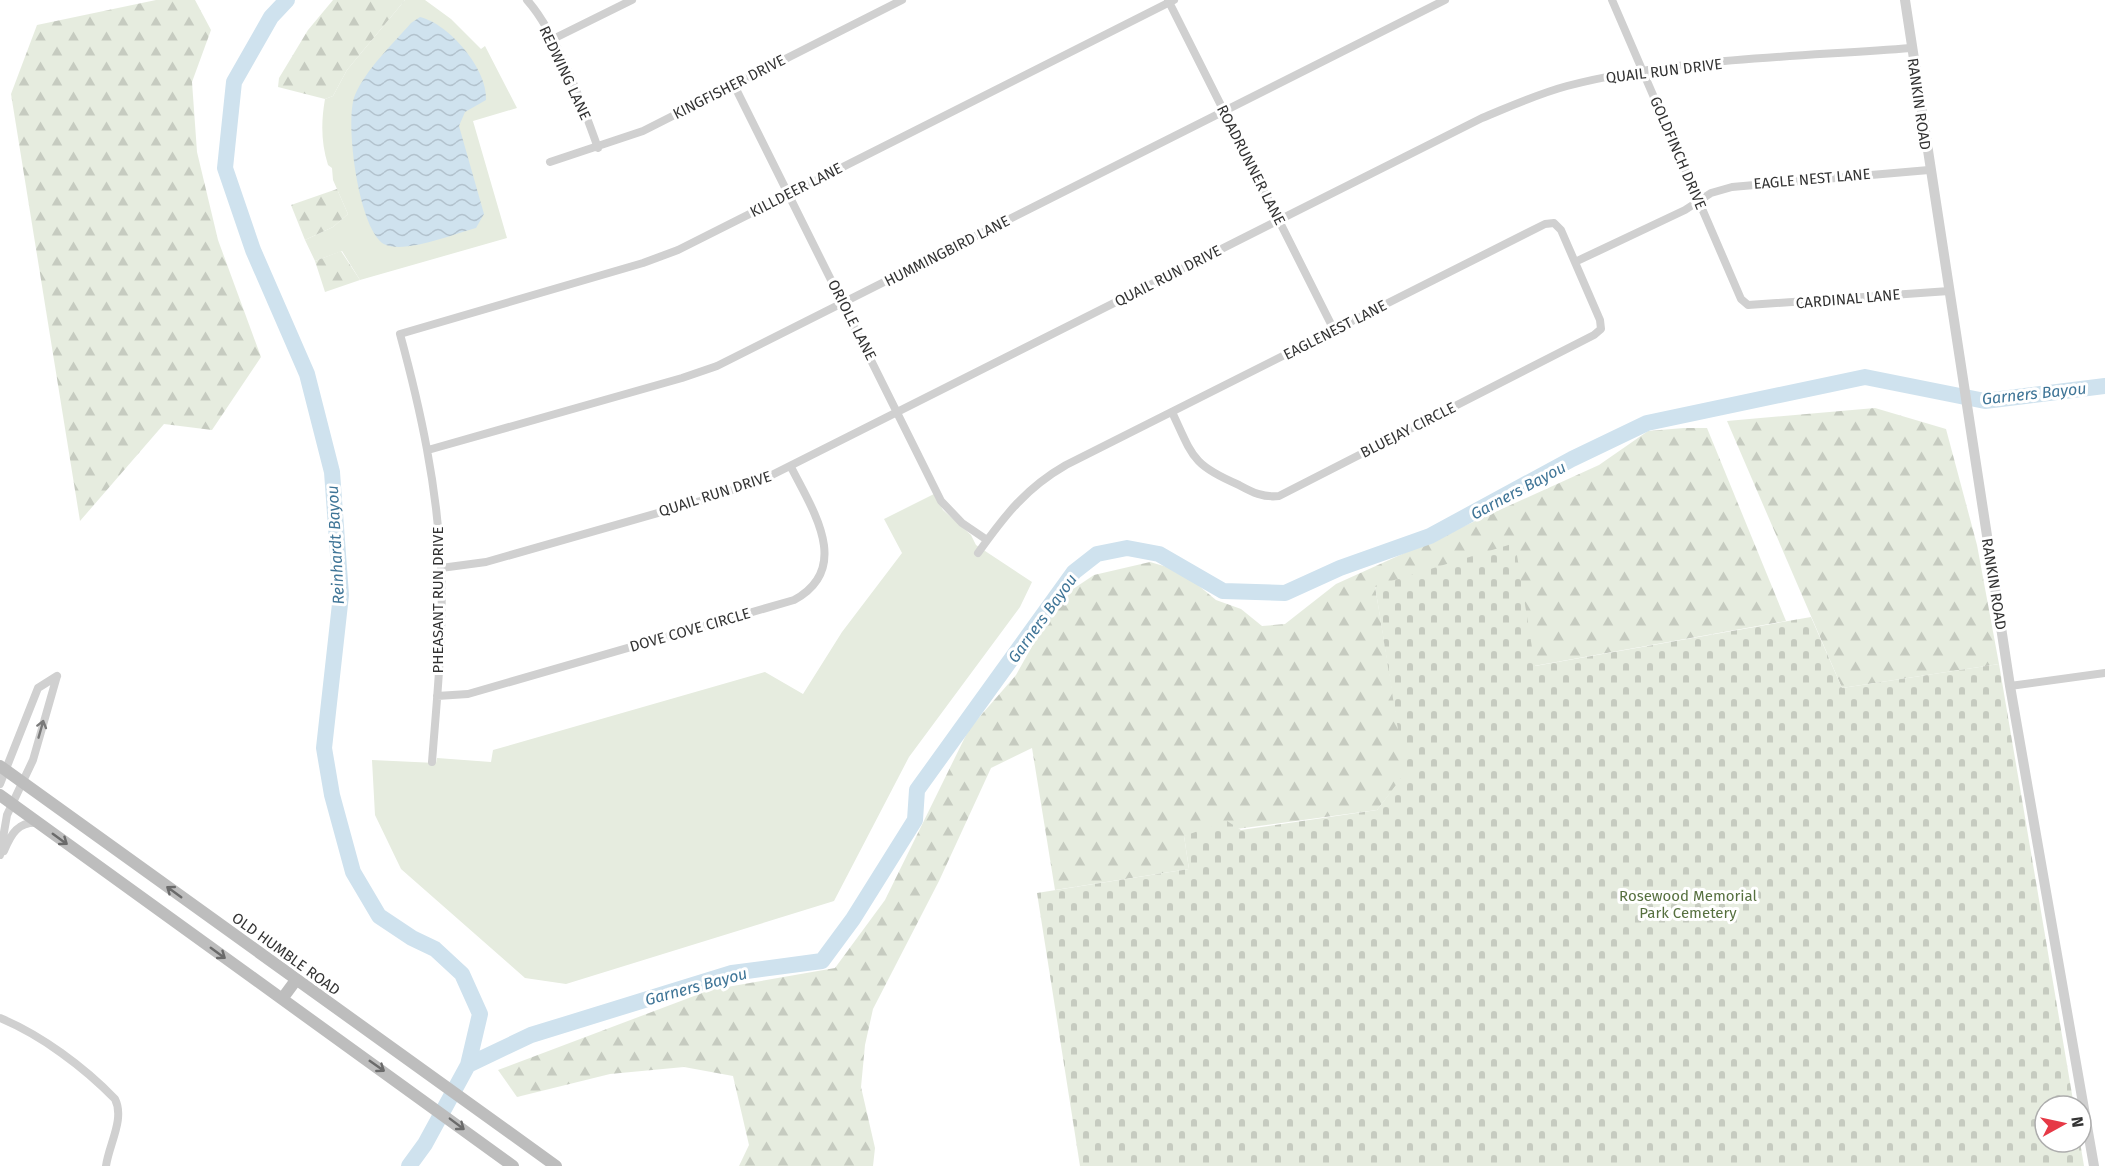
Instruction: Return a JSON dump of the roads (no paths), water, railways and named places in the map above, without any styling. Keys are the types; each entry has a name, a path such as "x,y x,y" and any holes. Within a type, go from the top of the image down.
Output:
{"main road":[{"name":"OLD HUMBLE ROAD","path":"3,768 556,1166"},
{"path":"0,795 282,999 411,1089 510,1163"},
{"path":"282,999 296,980"}],"street":[{"name":"REDWING LANE","path":"527,0 551,40 580,99 598,148"},
{"path":"551,40 632,0"},
{"name":"KINGFISHER DRIVE","path":"550,162 598,148 643,131 902,0"},
{"name":"HUMMINGBIRD LANE","path":"428,450 717,366 1444,0"},
{"name":"GOLDFINCH DRIVE","path":"1612,0 1741,299 1748,305"},
{"name":"RANKIN ROAD","path":"1905,0 1929,170 2010,686 2094,1166"},
{"name":"ROADRUNNER LANE","path":"1170,1 1334,330"},
{"name":"KILLDEER LANE","path":"400,334 643,263 678,250 1170,1"},
{"name":"QUAIL RUN DRIVE","path":"441,568 486,562 700,501 762,480 1482,118 1527,99 1565,87 1643,71 1911,48"},
{"name":"ORIOLE LANE","path":"734,85 899,412 941,501 962,523 987,540"},
{"name":"EAGLE NEST LANE","path":"1698,201 1732,186 1929,170"},
{"path":"1575,262 1646,229 1698,201"},
{"name":"EAGLENEST LANE","path":"978,553 1014,504 1048,475 1545,224 1554,223 1561,230 1575,262"},
{"name":"BLUEJAY CIRCLE","path":"1172,412 1191,453 1202,467 1262,496 1279,496 1594,335 1601,329 1600,320 1575,262"},
{"name":"CARDINAL LANE","path":"1748,305 1948,291"},
{"name":"PHEASANT RUN DRIVE","path":"400,334 428,450 441,568 437,696 432,762"},
{"name":"DOVE COVE CIRCLE","path":"437,696 468,694 794,600 803,595 818,578 825,546 819,525 791,467"},
{"path":"2010,686 2105,673"},
{"path":"0,784 3,768 38,688 57,676 33,760 12,805 3,832 0,855"},
{"path":"0,859 15,830 26,824 39,823"},
{"path":"0,1018 20,1026 62,1056 115,1099 119,1107 119,1116 106,1166"}],"water":[{"path":"420,17 431,21 454,38 474,62 481,75 486,100 465,112 459,126 484,214 476,228 418,245 395,247 386,245 376,237 361,200 353,151 352,108 360,85 373,66 411,23"}],"waterway":[{"name":"Reinhardt Bayou","path":"287,0 271,17 234,82 225,168 253,250 307,374 332,472 341,595 324,748 332,795 353,872 379,916 412,938 435,949 462,974 480,1014 468,1065"},
{"name":"Garners Bayou","path":"409,1166 425,1144 468,1065 531,1035 732,973 822,961 853,919 915,820 917,790 1074,572 1097,554 1127,548 1159,554 1223,591 1285,593 1340,568 1430,536 1572,459 1647,423 1865,377 1985,401 2105,386"}],"park label":[{"name":"Rosewood Memorial Park Cemetery","path":"1688,904"}]}
